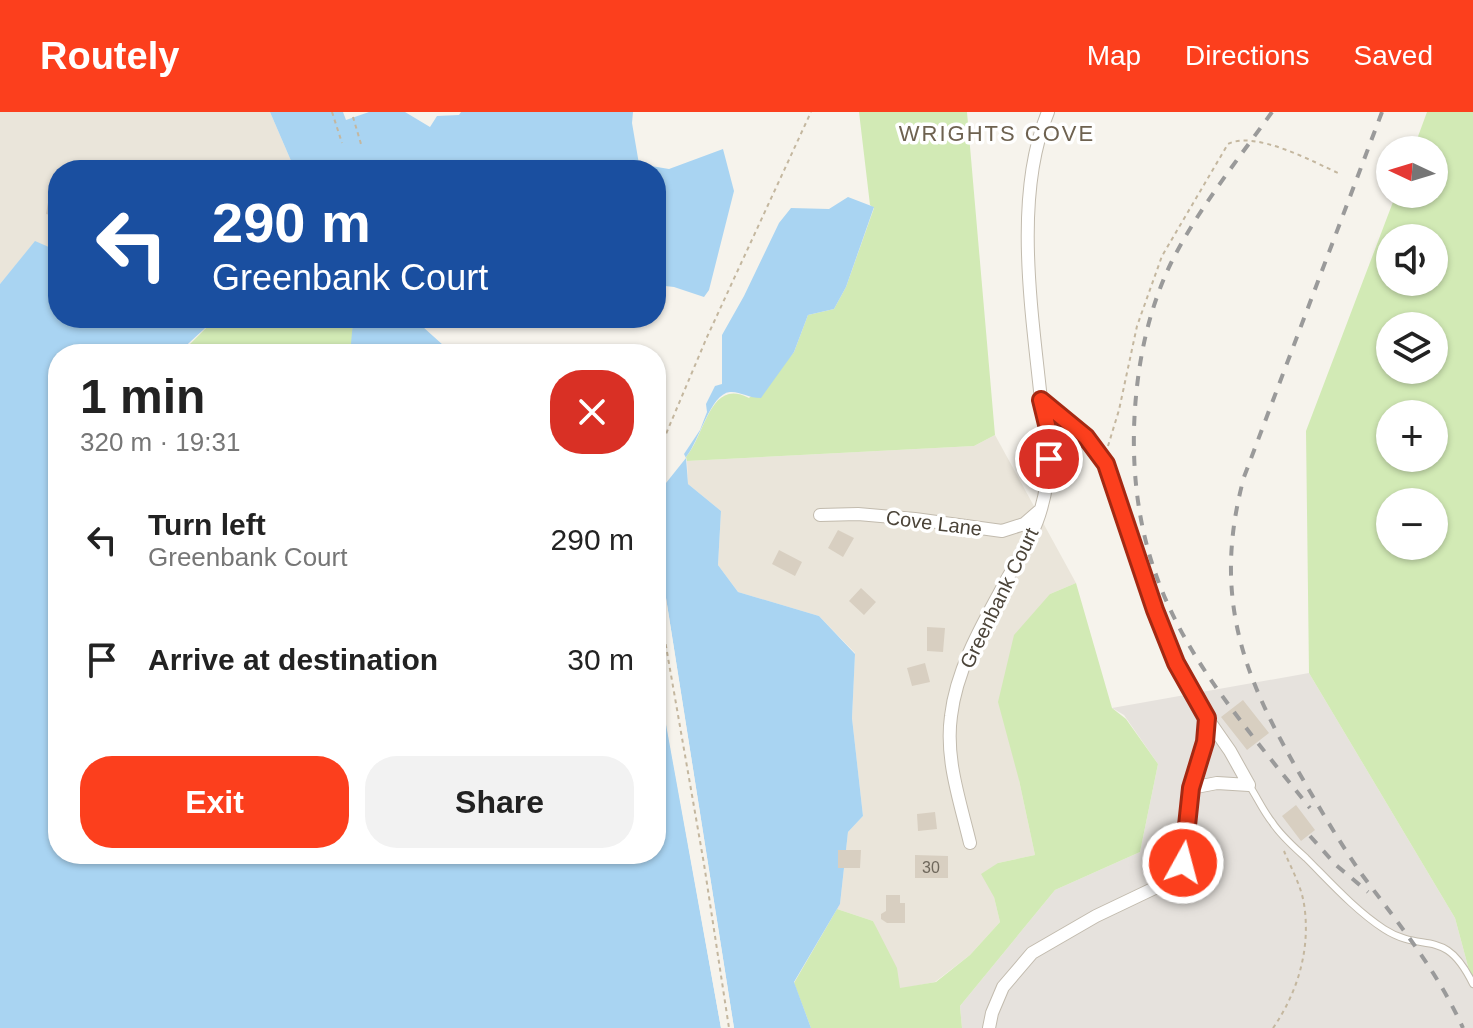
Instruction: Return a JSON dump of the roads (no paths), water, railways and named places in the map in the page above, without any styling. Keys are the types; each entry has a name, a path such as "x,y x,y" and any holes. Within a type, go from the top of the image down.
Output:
{"street":[{"name":"Greenbank Court","path":"970,843 950,758 950,724 955,694 965,665 1030,537 1041,509 1047,480 1050,437 1041,400 1028,253 1035,146 1048,112"},
{"path":"1041,400 1086,437 1101,458 1121,506 1144,584 1176,663 1249,785"},
{"name":"Cove Lane","path":"820,515 858,514 915,519 1002,531 1024,524 1041,509"},
{"path":"989,1028 1003,987 1032,953 1096,916 1161,885 1178,872 1186,853 1191,788 1205,742 1207,718"},
{"path":"1191,788 1217,783 1249,785"}],"lane":[{"path":"1249,785 1273,824 1368,916 1396,936 1447,949 1465,969 1473,984"}],"water":[{"path":"270,112 343,112 346,120 369,112 405,112 430,127 437,116 459,115 461,112 633,112 638,160 291,160"},
{"path":"723,149 734,191 709,290 704,297 666,286 666,168"},
{"path":"848,197 874,207 846,287 834,309 808,315 794,352 761,398 730,392 717,401 686,457 688,484 721,511 718,565 738,592 819,616 855,654 852,718 863,816 848,832 840,904 794,982 811,1028 734,1028 666,598 666,483 686,458 684,454 700,430 707,412 706,404 715,386 722,384 722,335 779,223 791,208 829,209"},
{"path":"35,241 48,247 48,328 205,328 188,344 48,344 48,864 666,864 666,724 721,1028 0,1028 0,284"},
{"path":"352,328 424,328 442,344 351,344"}],"railway":[{"path":"1272,112 1193,224 1162,283 1144,344 1137,385 1134,428 1136,488 1146,542 1162,590 1183,635 1240,720 1310,808"},
{"path":"1382,112 1244,477 1231,562 1233,600 1239,637 1250,673 1284,745 1363,876 1430,967 1463,1028"},
{"path":"1310,836 1336,865 1368,892"}],"district":[{"name":"WRIGHTS COVE","path":"997,133"}]}
